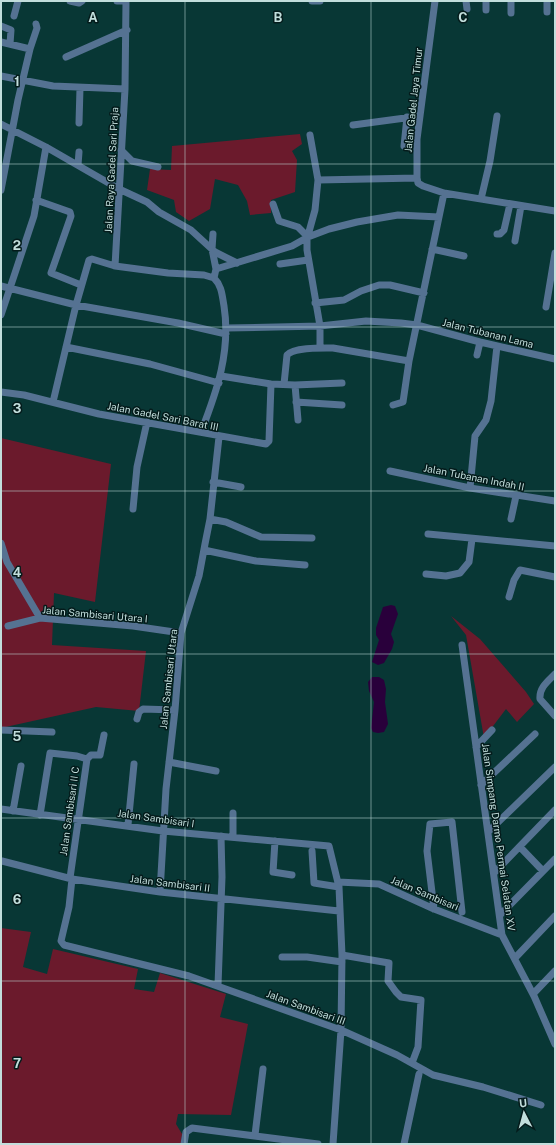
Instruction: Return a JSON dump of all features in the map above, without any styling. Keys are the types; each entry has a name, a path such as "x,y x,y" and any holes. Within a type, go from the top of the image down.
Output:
{"street":[{"path":"14,16 18,1"},
{"path":"70,1 79,3 82,1"},
{"path":"117,1 123,1"},
{"name":"Jalan Raya Gadel Sari Praja","path":"115,266 125,89 127,30 126,1"},
{"path":"312,1 320,1"},
{"name":"Jalan Gadel Jaya Timur","path":"417,178 417,139 435,1"},
{"path":"486,1 486,10"},
{"path":"511,1 511,13"},
{"path":"547,1 547,12"},
{"path":"1,190 12,129 30,49 37,28 36,24"},
{"path":"1,26 11,30 10,44"},
{"path":"66,57 127,30"},
{"path":"1,42 30,49"},
{"path":"1,76 22,82 80,88 125,89"},
{"path":"79,123 80,88"},
{"path":"353,125 420,116"},
{"path":"481,199 490,161 497,116"},
{"path":"404,146 407,117"},
{"path":"1,124 46,147 119,189 146,202 159,212 184,225 212,249 237,263"},
{"path":"310,135 318,180 315,210 308,237 308,260 320,326 320,347"},
{"path":"1,312 34,216 46,147"},
{"path":"121,150 132,161 158,167"},
{"path":"78,165 79,152"},
{"path":"318,180 417,178 418,183 423,186 444,192 555,211"},
{"path":"393,405 403,402 409,361 444,192"},
{"path":"36,200 70,212 71,216 51,273 82,284"},
{"path":"273,204 279,221 298,227 308,237"},
{"path":"497,234 500,234 504,230 510,204"},
{"path":"515,241 521,206"},
{"path":"216,269 292,246 308,237 329,229 392,216 439,218"},
{"path":"213,234 212,249 216,269 214,278"},
{"path":"432,249 464,256"},
{"path":"546,307 555,253"},
{"path":"53,402 76,305 90,260 115,266 168,273 204,275 214,278 221,288 226,331 220,380 201,432"},
{"path":"280,264 308,260"},
{"path":"315,303 344,300 361,291 379,285 390,285 424,292"},
{"name":"Jalan Tubanan Lama","path":"1,286 76,305 226,331 320,326 366,321 417,325 480,342 555,359"},
{"path":"477,355 480,342"},
{"path":"470,488 476,436 487,417 491,401 498,346"},
{"path":"66,347 220,380 295,385 342,383"},
{"path":"284,384 288,353 320,347 409,361"},
{"name":"Jalan Gadel Sari Barat III","path":"1,392 53,402 99,414 201,432 219,437 266,444 269,441 271,384"},
{"path":"295,385 298,420"},
{"path":"296,402 342,405"},
{"path":"132,509 137,467 147,422"},
{"name":"Jalan Sambisari Utara","path":"160,892 163,831 181,633 199,576 210,520 219,437"},
{"name":"Jalan Tubanan Indah II","path":"390,471 470,488 555,501"},
{"path":"213,482 241,487"},
{"path":"511,519 516,496"},
{"path":"210,520 226,522 261,536 312,538"},
{"path":"428,534 555,546"},
{"path":"426,574 446,576 460,573 469,562 472,539"},
{"path":"1,543 7,562 40,618"},
{"path":"204,550 256,561 305,565"},
{"path":"510,597 514,580 520,570 555,577"},
{"name":"Jalan Sambisari Utara I","path":"8,626 40,618 133,626 181,633"},
{"name":"Jalan Simpang Darmo Permai Selatan XV","path":"462,645 489,831 502,935 533,994 555,1044"},
{"path":"555,674 543,687 540,695 540,700 555,716"},
{"path":"138,719 139,712 143,708 175,710"},
{"path":"1,730 52,732"},
{"path":"476,747 492,730"},
{"path":"481,784 535,734"},
{"name":"Jalan Sambisari II C","path":"61,941 69,907 77,818 87,759 91,756 100,755 104,735"},
{"path":"40,815 50,754 53,752 87,759"},
{"path":"169,762 216,771"},
{"path":"128,825 134,764"},
{"path":"13,811 20,766"},
{"path":"489,831 552,775 555,767"},
{"name":"Jalan Sambisari I","path":"1,809 40,815 77,818 163,831 275,841 310,847 329,846 338,885"},
{"path":"494,873 555,810"},
{"path":"233,813 233,837"},
{"path":"434,909 427,851 430,824 452,822 462,912"},
{"path":"218,985 222,877 221,836"},
{"path":"275,841 273,872 292,875"},
{"name":"Jalan Sambisari","path":"310,847 314,883 338,885 379,884 434,909 502,935"},
{"path":"520,847 543,871"},
{"path":"500,915 555,859"},
{"name":"Jalan Sambisari II","path":"2,861 71,879 160,892 339,911"},
{"path":"332,1144 341,1030 342,958 338,885"},
{"path":"514,958 555,916"},
{"name":"Jalan Sambisari III","path":"61,941 68,947 181,974 218,985 341,1030 412,1063 433,1075 483,1087 541,1105"},
{"path":"282,957 342,958 390,963 388,981 396,992 401,997 420,1000 418,1047 412,1063"},
{"path":"533,994 555,971"},
{"path":"254,1134 262,1069"},
{"path":"404,1144 419,1074"},
{"path":"184,1144 187,1130 192,1128 254,1134 318,1144"}],"shaded area":[{"path":"300,134 302,144 292,151 297,160 295,192 271,200 271,213 250,215 247,201 238,185 215,179 210,209 189,221 176,212 174,200 147,190 150,169 171,170 172,146"},
{"path":"1,438 111,464 95,602 54,593 52,645 146,651 139,711 96,707 1,728"},
{"path":"391,605 395,606 398,614 391,634 394,642 392,649 384,663 378,665 372,662 379,640 376,635 376,628 383,607"},
{"path":"451,616 480,639 526,692 534,704 517,722 506,709 484,738 466,635"},
{"path":"372,677 379,677 384,680 386,689 385,702 388,724 384,732 378,733 373,732 371,728 374,702 369,691 368,682"},
{"path":"1,928 31,932 23,967 47,974 53,949 138,969 134,989 154,992 160,973 226,994 220,1017 248,1024 231,1115 178,1114 176,1124 182,1134 181,1144 1,1144"}]}
